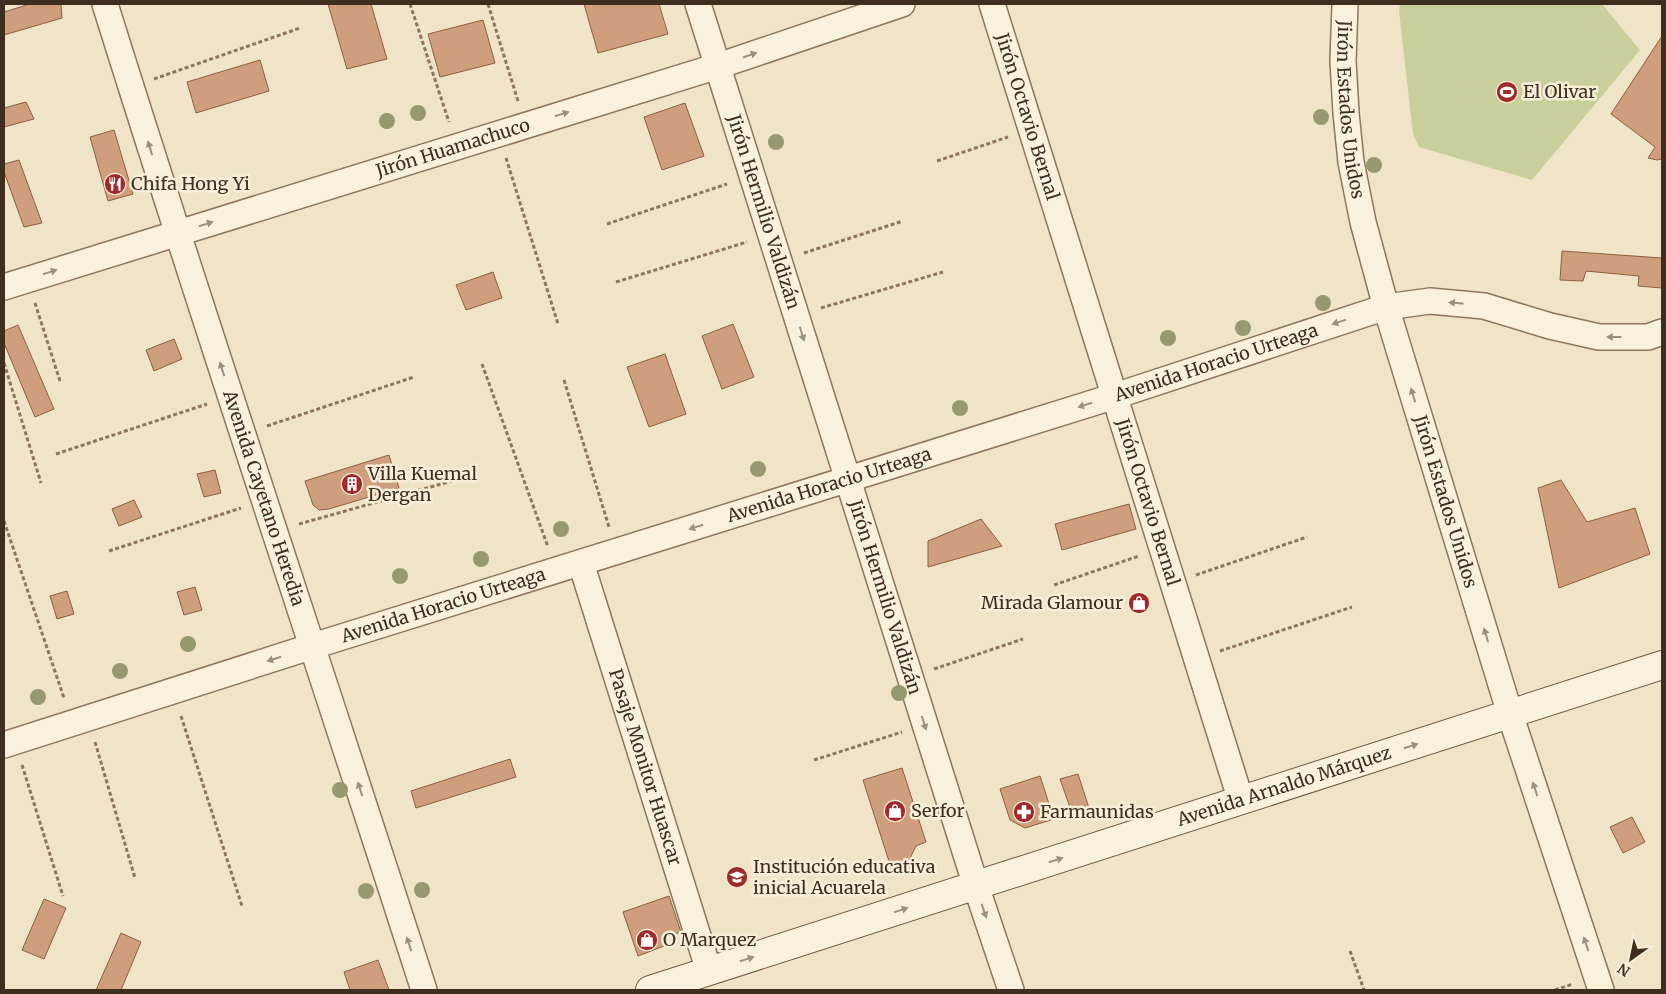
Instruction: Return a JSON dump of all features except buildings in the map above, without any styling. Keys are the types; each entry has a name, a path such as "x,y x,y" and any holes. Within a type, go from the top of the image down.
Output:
{"street":[{"name":"Avenida Cayetano Heredia","path":"105,4 177,233 424,990"},
{"name":"Jirón Hermilio Valdizán","path":"698,4 847,480 1011,990"},
{"name":"Jirón Huamachuco","path":"4,286 718,66 902,4"},
{"name":"Jirón Octavio Bernal","path":"992,4 1241,800"},
{"name":"Jirón Estados Unidos","path":"1345,4 1343,61 1346,113 1351,162 1363,222 1386,307 1510,714 1601,990"},
{"name":"Avenida Horacio Urteaga","path":"9,743 313,646 1115,396 1386,307 1430,301 1484,306 1550,326 1599,337 1648,337 1662,332"},
{"name":"Pasaje Monitor Huascar","path":"581,563 710,971"},
{"name":"Avenida Arnaldo Márquez","path":"650,990 1662,665"}],"path":[{"path":"410,4 458,146"},
{"path":"488,4 525,126"},
{"path":"131,87 300,28"},
{"path":"937,161 1032,129"},
{"path":"498,134 558,324"},
{"path":"607,224 753,176"},
{"path":"779,261 903,220"},
{"path":"616,282 771,235"},
{"path":"796,315 943,272"},
{"path":"27,279 60,381"},
{"path":"4,363 41,483"},
{"path":"482,364 557,570"},
{"path":"243,433 414,377"},
{"path":"564,380 616,552"},
{"path":"56,454 231,396"},
{"path":"275,530 459,479"},
{"path":"109,551 265,500"},
{"path":"4,521 80,720 136,878"},
{"path":"1173,583 1307,538"},
{"path":"1054,585 1162,548"},
{"path":"1196,658 1352,607"},
{"path":"910,677 1023,639"},
{"path":"172,691 242,906"},
{"path":"814,760 925,724"},
{"path":"9,743 63,896"},
{"path":"1350,951 1364,990"}],"green space":[{"name":"El Olivar","path":"1400,4 1602,4 1640,50 1532,180 1419,147 1413,134 1399,11"}],"place":[{"name":"El Olivar","path":"1507,92"},
{"name":"Chifa Hong Yi","path":"115,184"},
{"name":"Villa Kuemal Dergan","path":"352,484"},
{"name":"Mirada Glamour","path":"1139,603"},
{"name":"Serfor","path":"895,811"},
{"name":"Farmaunidas","path":"1024,812"},
{"name":"Institución educativa inicial Acuarela","path":"737,877"},
{"name":"O Marquez","path":"647,940"}]}
